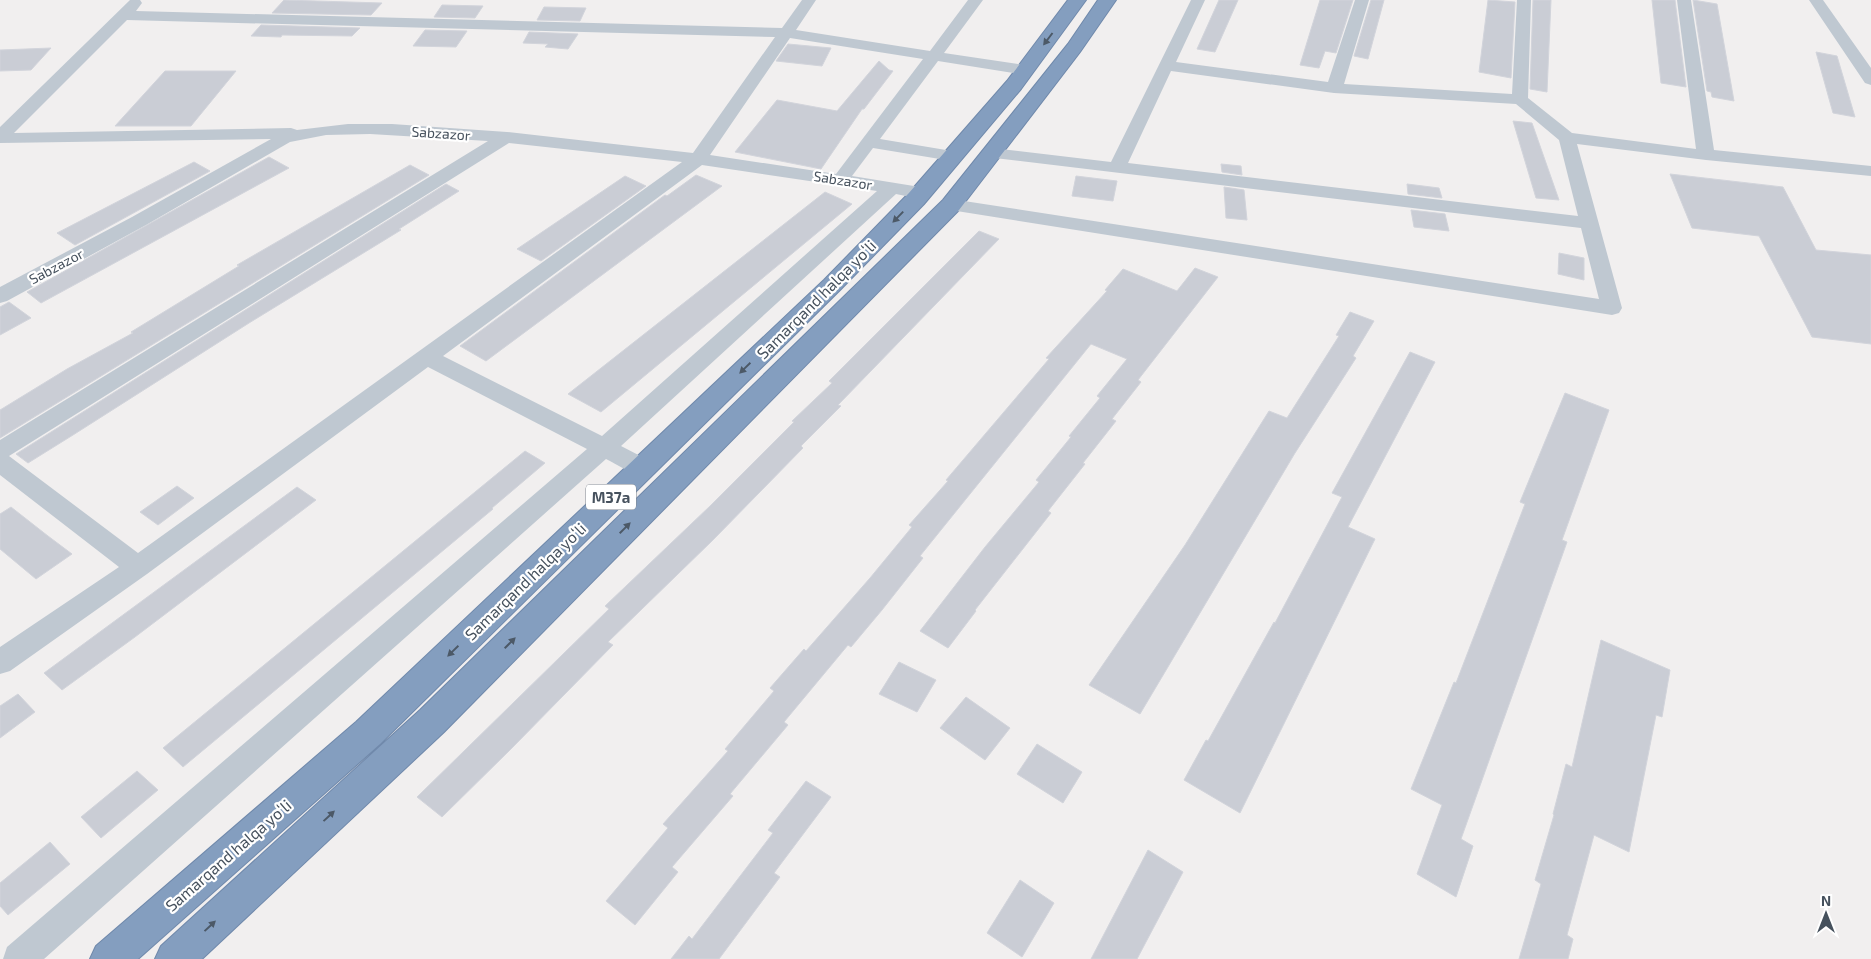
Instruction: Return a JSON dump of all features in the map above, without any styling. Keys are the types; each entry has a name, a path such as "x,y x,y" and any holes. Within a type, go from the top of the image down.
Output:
{"highway":[{"name":"Samarqand halqa yoʻli","path":"174,959 439,714 951,205 992,153 1027,83 1077,0"},
{"name":"Samarqand halqa yoʻli","path":"109,959 368,733 832,284 920,193 952,156 1027,83 1107,0"}],"street":[{"path":"0,137 138,0"},
{"path":"0,662 138,567 698,159 809,0"},
{"path":"840,180 976,0"},
{"path":"1117,168 1198,0"},
{"path":"1334,88 1362,0"},
{"path":"1520,99 1524,0"},
{"path":"1684,0 1706,155"},
{"path":"1816,0 1871,80"},
{"path":"124,15 785,33 932,57 1027,83"},
{"path":"1166,66 1334,88 1520,99 1567,138 1706,155 1871,171"},
{"name":"Sabzazor","path":"0,296 139,222 284,138 302,132 369,128 507,137 698,159 920,193"},
{"path":"0,137 302,132"},
{"path":"0,451 507,137"},
{"path":"951,205 1612,308 1567,138"},
{"path":"868,142 952,156"},
{"path":"992,153 1589,223"},
{"path":"18,959 604,448 892,188"},
{"path":"426,357 642,467"},
{"path":"0,462 138,567"}],"building":[{"path":"284,0 382,3 371,15 272,13"},
{"path":"1219,0 1238,0 1215,52 1197,49"},
{"path":"1320,0 1353,0 1336,53 1325,51 1319,68 1300,65"},
{"path":"1371,0 1384,0 1368,59 1354,56"},
{"path":"1488,0 1515,2 1511,78 1479,72"},
{"path":"1533,0 1551,0 1547,92 1530,89"},
{"path":"1652,0 1675,0 1686,87 1661,83"},
{"path":"1693,0 1717,4 1734,101 1712,97 1711,92 1707,91"},
{"path":"442,5 483,6 475,18 434,17"},
{"path":"544,7 586,8 580,21 537,20"},
{"path":"261,25 360,28 352,36 251,36"},
{"path":"425,30 467,31 456,47 413,46"},
{"path":"529,32 578,34 568,49 545,47 548,44 523,43"},
{"path":"788,44 831,48 822,66 776,61"},
{"path":"51,48 31,70 0,71 0,50"},
{"path":"1816,52 1837,56 1855,117 1833,113"},
{"path":"879,61 889,70 893,71 864,109 862,109 821,169 735,152 777,100 837,111"},
{"path":"165,71 236,71 191,126 115,126"},
{"path":"1513,121 1532,123 1559,200 1536,198"},
{"path":"269,157 289,168 41,303 27,292"},
{"path":"194,162 210,171 75,245 57,233"},
{"path":"1221,164 1241,166 1242,175 1222,172"},
{"path":"410,165 429,175 0,438 0,410 67,369 133,333 131,332 239,266 237,265"},
{"path":"1670,174 1783,187 1816,250 1871,255 1871,344 1812,337 1759,236 1692,228"},
{"path":"696,175 722,186 486,361 460,346 665,195 667,196"},
{"path":"625,176 646,186 541,261 517,249"},
{"path":"1076,176 1117,181 1113,201 1072,196"},
{"path":"446,184 459,191 399,229 401,230 249,323 28,463 16,454"},
{"path":"1407,184 1439,188 1442,198 1408,194"},
{"path":"1224,187 1244,190 1247,220 1226,218"},
{"path":"825,192 852,204 601,412 568,394"},
{"path":"1411,210 1445,214 1449,231 1414,227"},
{"path":"979,231 999,239 838,405 841,406 801,446 803,448 713,540 608,642 613,645 510,750 442,817 417,797 609,609 605,606 710,506 794,422 792,421 832,383 829,381"},
{"path":"1559,253 1584,258 1584,280 1558,274"},
{"path":"1195,268 1218,277 1138,380 1141,382 1112,419 1116,421 1048,511 1051,513 975,610 948,648 920,631 985,547 1039,482 1036,480 1071,437 1069,436 1100,398 1097,396 1127,359 1091,344 920,556 923,558 882,610 851,647 848,645 784,722 788,725 730,794 733,796 672,867 678,872 635,925 606,901 668,828 663,824 728,751 725,749 774,691 770,688 804,649 806,651 870,578 912,527 909,525 1049,359 1046,358 1107,291 1105,290 1123,269 1177,291"},
{"path":"9,302 31,318 0,335 0,307"},
{"path":"1350,312 1374,321 1353,356 1356,358 1295,453 1140,714 1089,685 1185,545 1269,411 1287,418 1339,336 1336,335"},
{"path":"1410,352 1435,362 1348,527 1375,539 1240,813 1184,780 1275,623 1342,497 1332,493"},
{"path":"1565,393 1609,410 1562,540 1567,542 1461,839 1473,846 1456,897 1417,874 1442,805 1411,789 1454,682 1456,683 1525,504 1520,502"},
{"path":"525,451 545,463 493,509 183,767 163,748"},
{"path":"177,486 194,498 158,525 140,512"},
{"path":"297,487 316,500 135,637 62,690 44,673"},
{"path":"11,507 72,554 36,579 0,549 0,514"},
{"path":"1601,640 1670,670 1662,717 1656,715 1629,852 1594,835 1567,935 1573,939 1568,959 1519,959 1541,884 1535,880 1554,815 1566,764 1572,767"},
{"path":"899,662 936,680 917,712 879,694"},
{"path":"18,694 35,712 0,738 0,706"},
{"path":"966,697 1010,728 985,760 940,728"},
{"path":"1037,744 1082,772 1063,803 1017,774"},
{"path":"137,771 158,790 101,838 81,817"},
{"path":"806,781 831,797 774,873 780,877 719,959 671,959 689,936 692,939 773,833 768,830"},
{"path":"50,842 70,864 8,915 0,906 0,883"},
{"path":"1148,850 1183,872 1137,959 1091,959"},
{"path":"1020,880 1054,903 1022,957 987,933"}]}
